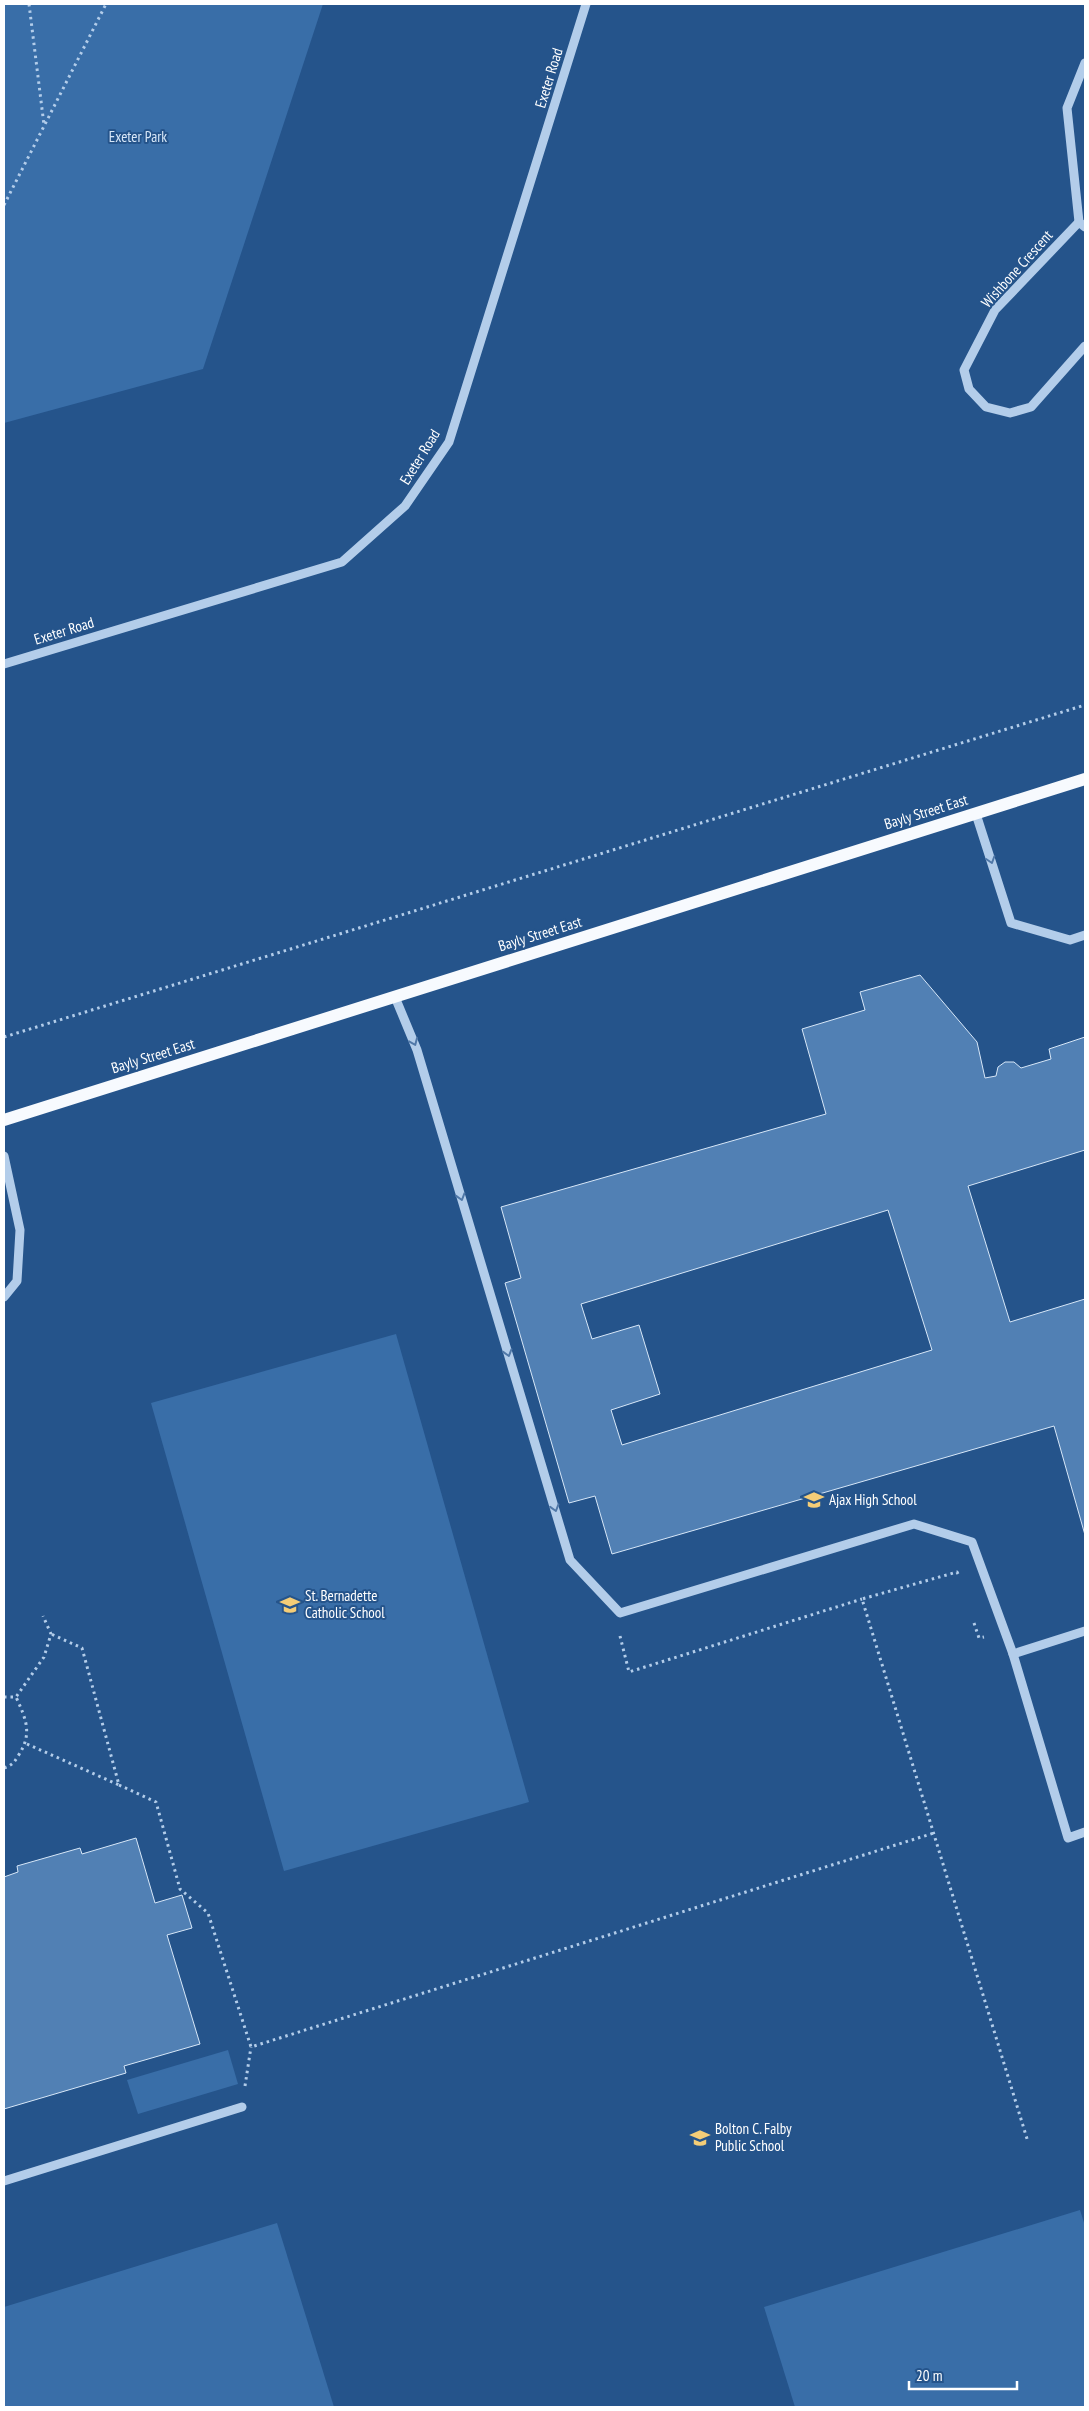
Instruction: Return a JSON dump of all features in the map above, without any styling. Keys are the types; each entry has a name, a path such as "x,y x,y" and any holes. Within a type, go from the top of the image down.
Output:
{"main road":[{"name":"Bayly Street East","path":"4,1120 1085,779"}],"street":[{"name":"Exeter Road","path":"4,664 342,562 405,506 449,442 586,4"},
{"name":"Wishbone Crescent","path":"1085,63 1067,108 1082,225 995,310 964,370 969,390 986,407 1010,413 1031,408 1085,346"},
{"path":"976,814 1011,923 1070,940 1085,935"},
{"path":"395,996 417,1050 570,1560 620,1613 914,1524 972,1542 1012,1654 1068,1838 1085,1832"},
{"path":"4,1156 20,1230 17,1282 4,1297"},
{"path":"1012,1654 1085,1632"},
{"path":"4,2181 242,2107"}],"path":[{"path":"29,4 44,126"},
{"path":"4,205 106,4"},
{"path":"4,1037 1085,705"},
{"path":"620,1613 616,1621 629,1672 862,1599 957,1572 960,1580"},
{"path":"862,1599 1028,2142"},
{"path":"16,1697 44,1657 51,1634 44,1616"},
{"path":"974,1622 979,1638 1004,1631"},
{"path":"51,1634 82,1648 120,1785"},
{"path":"4,1697 16,1697"},
{"path":"4,1768 12,1765 26,1744 26,1720 16,1697"},
{"path":"26,1744 156,1802 180,1889 208,1913 251,2047 242,2107"},
{"path":"251,2047 934,1833"}],"green space":[{"name":"Exeter Park","path":"4,4 323,4 203,369 4,423"},
{"path":"396,1334 529,1802 284,1871 151,1403"},
{"path":"228,2050 238,2084 138,2114 127,2080"},
{"path":"1080,2210 1085,2226 1085,2407 795,2407 764,2307"},
{"path":"277,2223 334,2407 4,2407 4,2307"}],"building":[{"path":"920,975 977,1042 985,1078 996,1076 998,1067 1005,1062 1014,1062 1021,1068 1051,1059 1049,1049 1085,1037 1085,1150 968,1186 1010,1322 1085,1299 1085,1535 1054,1426 612,1554 595,1496 569,1503 505,1283 521,1278 501,1207 826,1114 802,1029 865,1010 860,992","holes":["888,1210 932,1350 622,1445 611,1410 660,1394 639,1325 592,1339 581,1304"]},
{"path":"136,1838 155,1903 182,1895 192,1928 167,1935 200,2044 124,2066 126,2073 4,2109 4,1877 18,1872 17,1866 80,1848 82,1854"}],"place":[{"name":"Ajax High School","path":"814,1500"},
{"name":"St. Bernadette Catholic School","path":"290,1605"},
{"name":"Bolton C. Falby Public School","path":"700,2138"}]}
